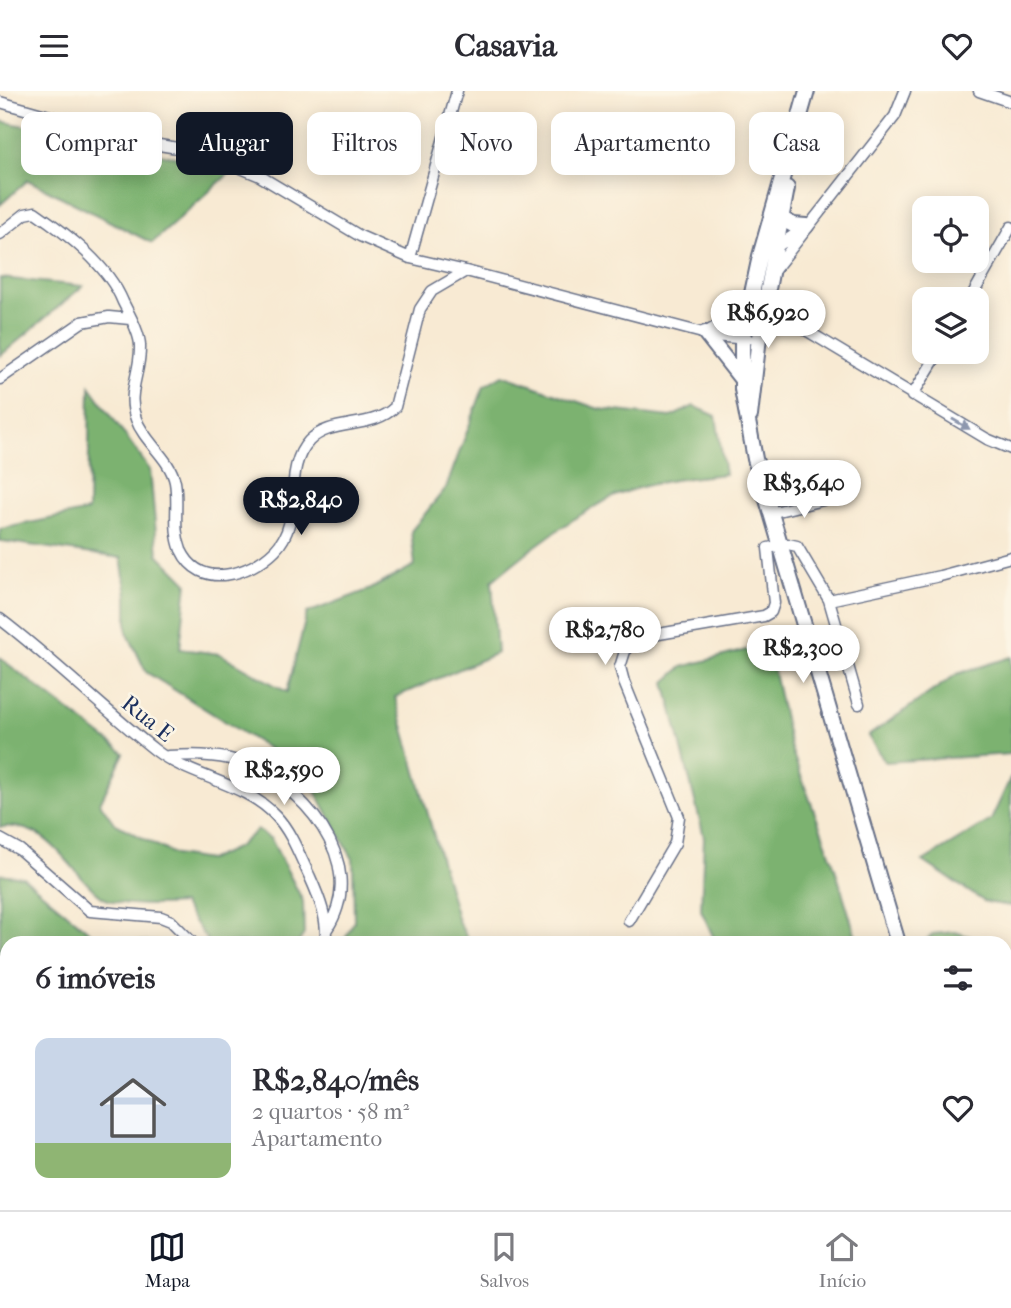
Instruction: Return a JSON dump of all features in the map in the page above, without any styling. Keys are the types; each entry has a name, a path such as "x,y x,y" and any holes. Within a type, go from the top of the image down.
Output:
{"main road":[{"path":"801,112 807,91"},
{"path":"784,175 750,293 742,340 744,402 755,459 779,545 896,936"},
{"path":"749,418 759,337 788,175"},
{"path":"781,218 793,225 809,225"},
{"path":"705,333 742,380"}],"street":[{"path":"410,258 457,91"},
{"path":"770,276 895,116 905,91"},
{"path":"979,91 1011,102"},
{"path":"0,102 53,117 86,132 184,148 228,162 290,192 360,236 410,258 742,340 759,337 768,324 781,319"},
{"path":"0,234 24,214 35,212 70,239 114,285 140,345 131,392 136,421 175,480 177,531 181,551 193,565 214,576 233,575 276,549 288,529 294,508 300,455 309,441 320,434 376,421 395,407 420,309 432,291 466,271"},
{"path":"760,256 809,225"},
{"path":"977,287 1011,227"},
{"path":"705,333 732,317 750,293 767,296 781,319 804,329 987,439 1011,449"},
{"path":"0,379 82,322 109,317 130,319"},
{"path":"912,396 932,364"},
{"path":"770,513 831,498"},
{"path":"629,921 675,843 679,817 624,683 621,655 627,645 637,639 746,621 771,612 774,594 766,553 768,548 779,545 797,546 828,600 859,704"},
{"path":"828,600 940,576 1011,557"},
{"name":"Rua E","path":"0,619 73,677 131,731 164,756 246,794 277,817 315,889 327,929 326,936"},
{"path":"164,756 198,755 235,760 259,770 298,798 316,817 339,865 341,902 327,929"},
{"path":"0,838 20,850 90,911 161,917 171,921 186,936"}],"green space":[{"path":"0,121 21,125 21,175 162,175 162,154 176,157 176,175 227,175 152,243 28,180 0,205"},
{"path":"0,278 83,286 0,356"},
{"path":"502,375 599,409 671,417 694,406 716,416 725,474 662,482 632,490 603,502 560,528 492,581 497,653 395,697 458,921 466,936 346,936 354,921 353,859 304,771 146,672 127,632 127,595 121,558 0,541 0,529 88,511 90,386 150,470 158,554 187,583 180,649 220,654 287,692 307,613 371,589 415,565 411,531 446,488 484,386"},
{"path":"746,650 770,654 790,746 833,862 856,936 713,936 701,910 704,837 665,682 682,667"},
{"path":"1011,657 1011,754 885,762 868,736 957,674"},
{"path":"0,658 124,753 100,803 114,823 175,855 209,860 238,847 257,830 271,839 303,901 304,934 204,936 182,904 141,905 109,900 90,887 46,840 18,827 0,827"},
{"path":"1011,777 1011,906 985,902 923,861 991,820"},
{"path":"0,874 23,877 92,934 100,936 0,936"},
{"path":"955,932 968,936 931,936"}]}
